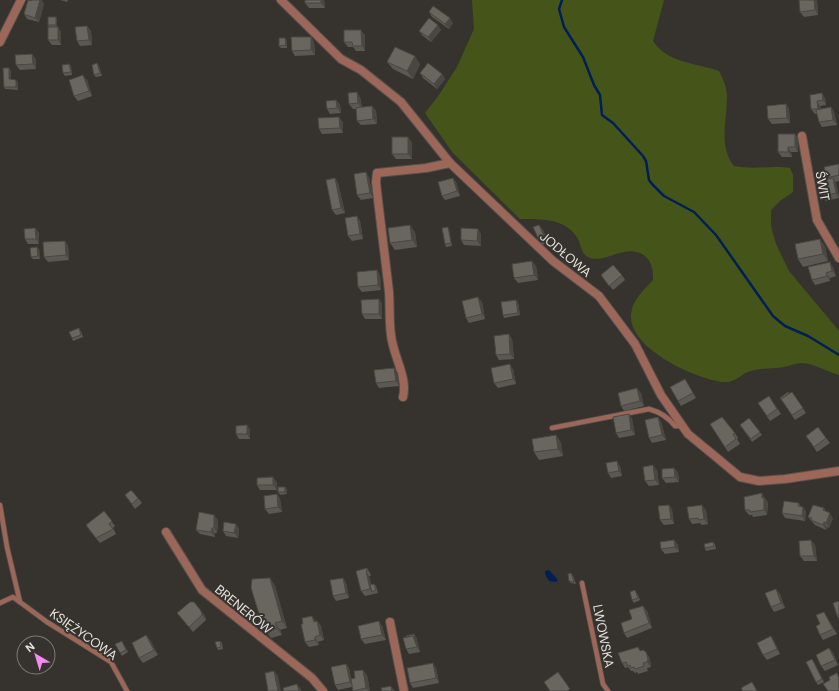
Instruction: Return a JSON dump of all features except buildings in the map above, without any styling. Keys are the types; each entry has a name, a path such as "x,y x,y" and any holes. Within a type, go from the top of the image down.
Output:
{"street":[{"path":"0,42 21,0"},
{"name":"JODŁOWA","path":"281,0 341,59 361,70 401,102 450,162 553,261 599,296 635,344 661,395 688,434 740,477 759,481 785,479 839,471"},
{"name":"ŚWIT","path":"802,136 816,220 839,258"},
{"path":"403,397 405,388 404,383 393,349 390,334 389,294 376,182 378,173 426,168 450,162"},
{"name":"BRENERÓW","path":"166,532 202,590 312,678 323,691"},
{"path":"390,622 404,691"}],"lane":[{"path":"552,428 649,409 659,412 670,419 675,426 683,426"},
{"path":"0,505 6,547 20,602"},
{"name":"LWOWSKA","path":"582,584 603,684 608,691"},
{"path":"0,603 14,597 20,602"},
{"name":"KSIĘŻYCOWA","path":"20,602 47,622 111,662 127,691"}],"green space":[{"path":"472,0 664,0 653,41 666,54 674,58 719,71 727,93 724,133 726,150 734,166 748,168 790,168 793,175 793,192 780,201 771,210 771,226 776,244 789,271 839,331 839,375 811,364 800,363 784,367 755,370 748,372 732,381 723,382 697,375 666,360 652,350 633,328 631,315 636,300 653,280 653,272 650,262 645,256 628,251 594,259 586,256 574,233 561,224 554,221 520,219 453,153 425,113 439,95 457,67 474,29"}],"water":[{"path":"549,570 558,580 556,582 549,581 545,571"}],"waterway":[{"path":"562,0 559,9 564,27 583,57 594,85 600,95 602,115 613,123 643,156 646,161 649,180 652,184 664,196 694,212 716,235 773,316 785,326 808,336 839,355"}]}
